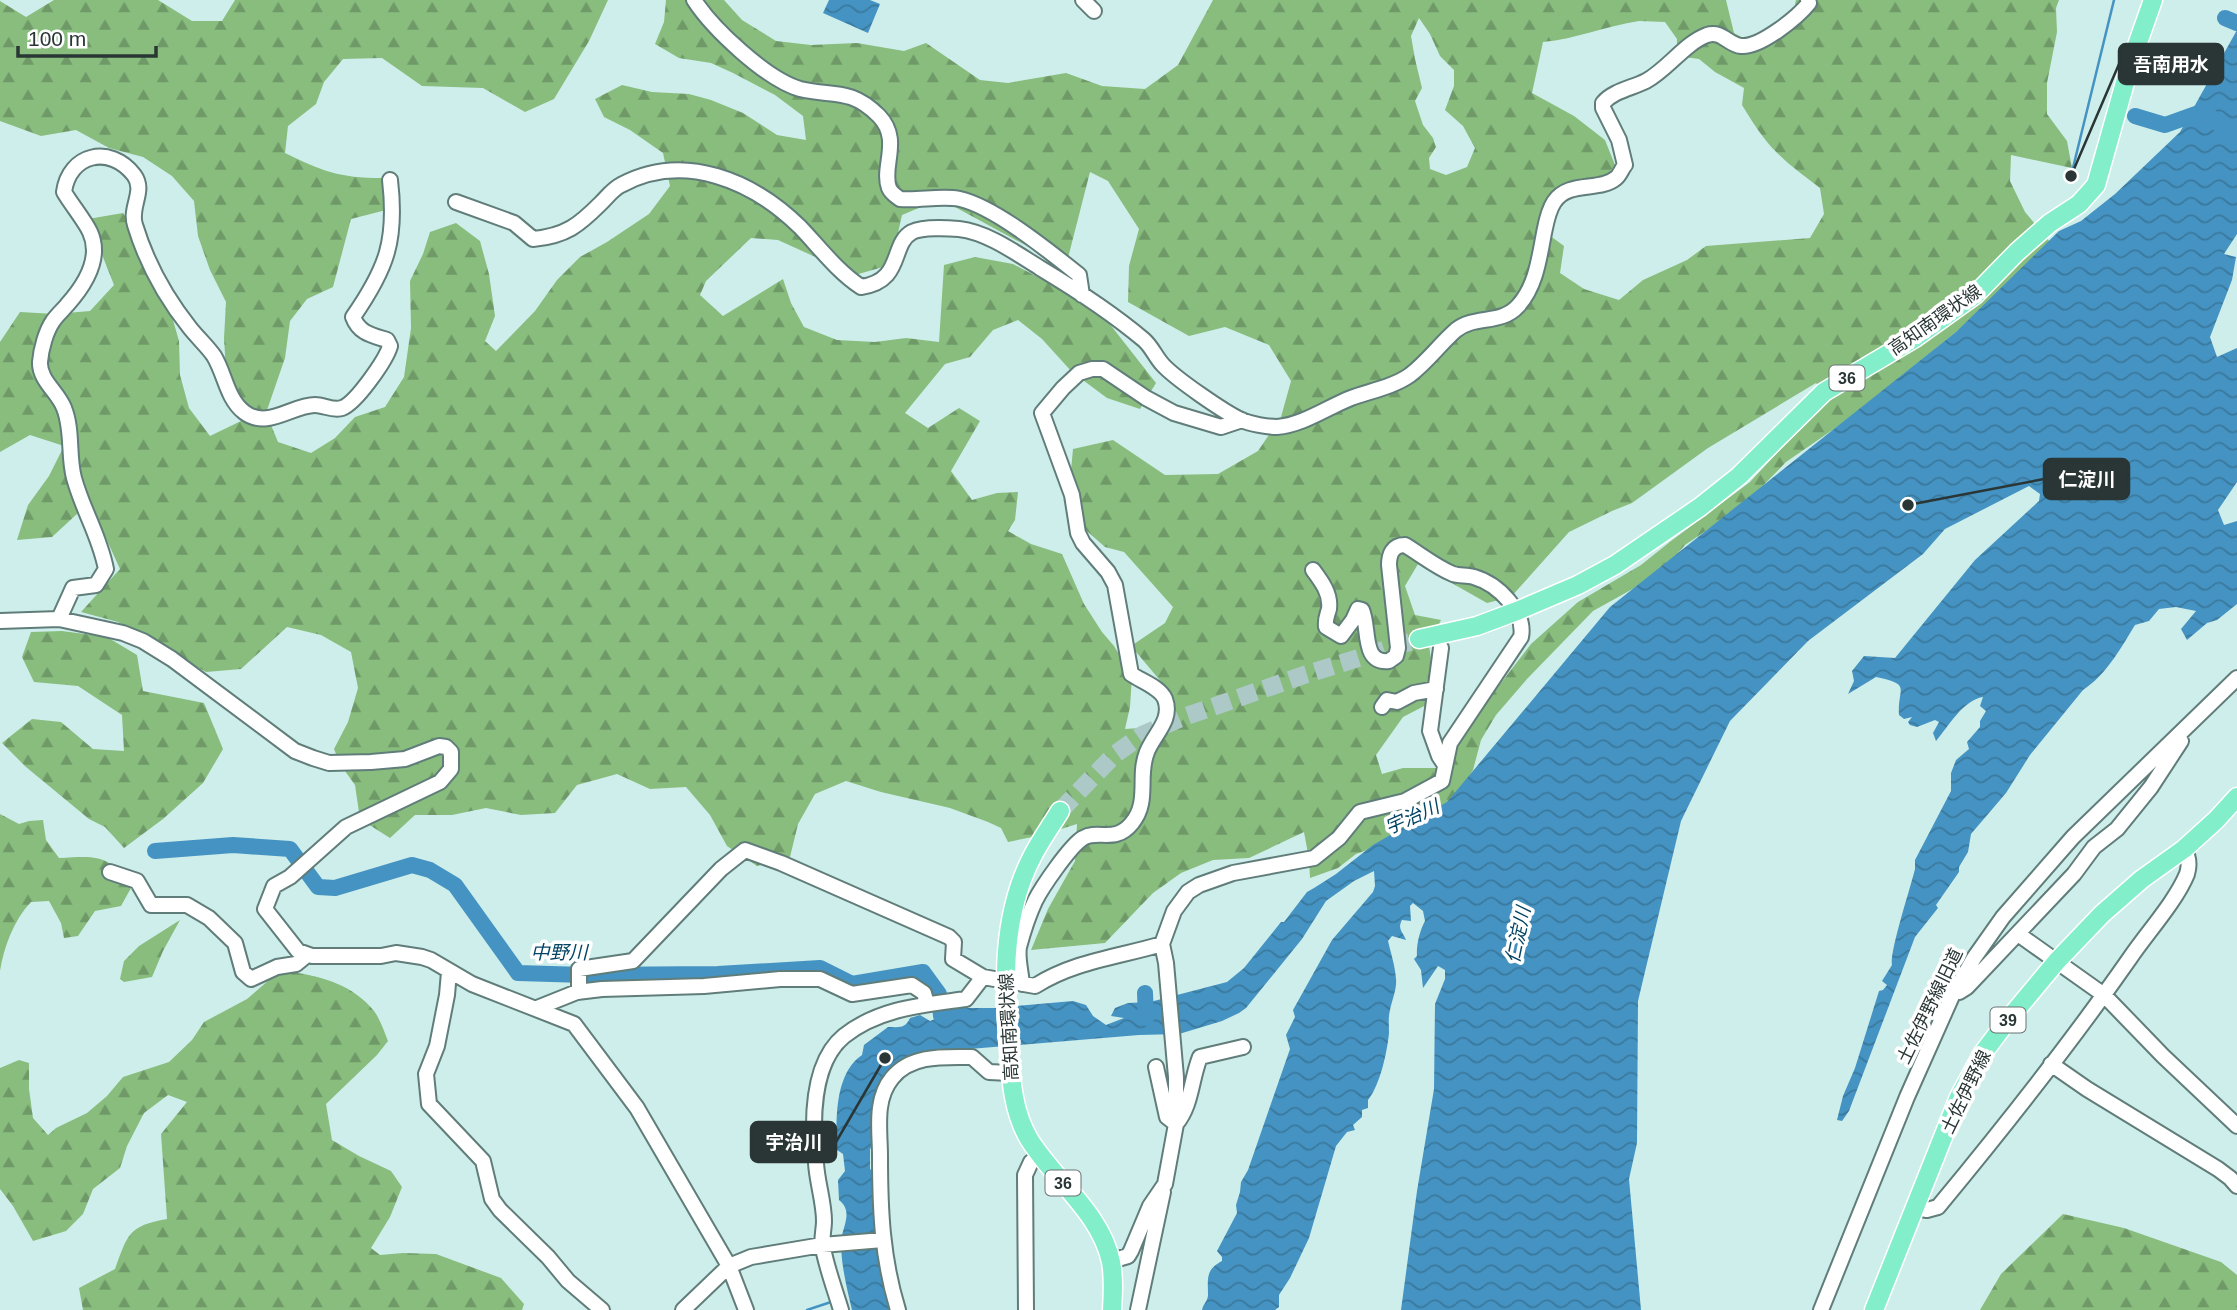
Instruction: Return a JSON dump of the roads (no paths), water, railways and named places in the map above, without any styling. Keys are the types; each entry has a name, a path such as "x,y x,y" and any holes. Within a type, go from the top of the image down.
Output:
{"main road":[{"name":"高知南環状線","path":"1419,639 1477,626 1517,611 1578,585 1615,565 1700,507 1739,476 1824,392 1947,316 1975,295 2050,223 2079,204 2095,185 2130,65 2153,0"},
{"name":"土佐伊野線","path":"1874,1310 1959,1097 1983,1053 2057,961 2102,914 2142,879 2184,849 2237,797"},
{"name":"高知南環状線","path":"1060,811 1032,858 1015,902 1009,928 1010,1065 1015,1103 1028,1137 1089,1215 1102,1236 1111,1261 1114,1286 1112,1310"}],"street":[{"path":"694,0 719,31 781,81 800,89 842,93 857,99 879,116 886,125 890,141 887,181 890,191 900,199 957,198 976,204 1079,275 1082,295"},
{"path":"1083,0 1094,11"},
{"path":"456,202 514,223 533,239 564,233 583,221 617,187 638,176 683,170 717,176 750,188 766,198 799,227 845,276 861,287 884,278 894,266 901,244 911,233 939,228 962,229 1016,253 1082,295 1147,342 1164,366 1203,396 1242,420 1279,427 1305,419 1409,375 1469,322 1511,313 1531,286 1537,271 1547,217 1554,202 1577,187 1606,183 1616,178 1625,165 1619,140 1603,108 1608,97 1662,71 1705,36 1721,35 1738,46 1745,47 1755,43 1797,18 1809,3 1808,0"},
{"path":"59,619 73,588 96,585 106,569 98,535 83,507 73,474 66,412 59,397 44,378 40,360 52,321 69,303 86,278 94,254 89,230 64,192 66,179 71,172 76,166 99,156 112,158 132,172 139,183 139,194 132,212 135,225 157,278 191,330 216,359 235,402 246,414 262,418 314,405 336,409 344,407 353,400 387,356 390,346 387,340 366,334 357,327 353,317 375,286 388,253 392,234 390,180"},
{"path":"1011,987 1019,949 1035,901 1073,846 1086,836 1112,836 1131,824 1143,801 1143,764 1147,750 1162,728 1167,706 1164,696 1156,688 1131,674 1115,585 1078,534 1069,483 1042,413 1079,373 1103,369 1174,413 1221,427 1242,420"},
{"path":"1138,1310 1175,1124 1177,1077 1163,944 1179,902 1199,885 1233,873 1314,858 1339,838 1360,812 1405,801 1442,781 1450,743 1521,638 1523,629 1517,611 1499,590 1478,578 1454,574 1405,545 1397,546 1389,556 1389,565 1398,648 1396,656 1384,662 1371,656 1362,610 1358,609 1340,636 1326,627 1328,594 1313,570"},
{"path":"0,621 59,619 123,633 143,641 172,659 295,751 329,763 405,759 439,746 446,747 451,752 451,769 440,782 346,827 294,873 274,886 265,909 298,951 312,956 381,956 396,953 431,960 449,972 499,995 574,1024 637,1108 729,1266 746,1310"},
{"path":"1441,648 1430,731 1445,765"},
{"name":"土佐伊野線旧道","path":"1821,1310 1907,1097 1952,996 1974,958 2003,917 2073,837 2235,681"},
{"path":"1382,707 1387,700 1397,702 1414,693 1436,690"},
{"path":"1952,996 1967,987 2018,934 2074,874 2094,847 2118,829 2158,776 2180,743 2185,729"},
{"path":"1915,1208 1927,1210 1938,1207 2104,995 2174,896 2187,872 2189,857 2184,849"},
{"path":"579,992 579,969 633,961 721,869 746,850 949,937 954,942 953,959 983,977 1011,987 1035,986 1081,965 1163,944"},
{"path":"110,872 137,881 151,905 187,905 209,918 235,943 243,972 251,979 277,967 296,964 307,954"},
{"path":"2018,934 2104,995 2237,1126"},
{"path":"449,972 437,1046 426,1073 429,1104 483,1161 492,1199 500,1210 568,1280 602,1310"},
{"path":"840,1309 824,1245 824,1221 816,1162 817,1085 825,1062 842,1038 867,1021 883,1013 966,999 983,977"},
{"path":"537,1008 579,992 602,989 704,986 780,979 820,979 852,994 912,985 924,993 927,1004"},
{"path":"1175,1124 1190,1098 1200,1057 1243,1047"},
{"path":"898,1310 881,1240 879,1113 882,1097 892,1077 908,1066 929,1058 972,1057 989,1072 1010,1065"},
{"path":"2051,1064 2087,1089 2235,1179"},
{"path":"1156,1067 1167,1117 1175,1124"},
{"path":"1026,1310 1024,1175 1031,1162 1041,1155"},
{"path":"1111,1261 1128,1256 1150,1206 1165,1184"},
{"path":"683,1310 729,1266 751,1257 824,1245 881,1240"}],"water":[{"path":"829,0 870,0 880,4 868,33 823,13"},
{"path":"2237,30 2237,234 2224,254 2236,257 2232,280 2210,337 2217,357 2237,348 2237,482 2218,510 2224,525 2237,521 2237,604 2217,620 2207,623 2187,640 2181,629 2196,611 2176,607 2159,609 2149,621 2135,625 2106,669 2083,690 2030,755 2006,793 1971,834 1968,852 1959,872 1936,905 1938,908 1915,937 1849,1111 1842,1121 1837,1120 1843,1096 1855,1068 1879,991 1887,985 1882,981 1892,965 1915,860 1951,791 1951,773 1956,760 1969,749 1967,742 1980,727 1980,721 1986,711 1980,706 1983,697 1969,703 1936,741 1933,733 1939,722 1935,720 1917,727 1908,722 1912,717 1904,719 1899,715 1901,688 1895,682 1876,677 1848,694 1854,681 1852,671 1864,656 1895,658 1975,560 2039,501 2040,494 2029,486 1945,529 1923,554 1808,641 1730,721 1681,821 1638,1001 1637,1143 1629,1179 1641,1310 1401,1310 1434,1089 1435,1004 1445,979 1445,970 1438,966 1423,988 1421,970 1414,959 1425,921 1423,911 1413,903 1410,906 1411,921 1402,920 1400,926 1406,940 1392,936 1388,941 1396,983 1389,1013 1387,1050 1379,1077 1368,1100 1368,1108 1362,1110 1362,1117 1353,1125 1355,1130 1347,1132 1336,1146 1309,1238 1279,1295 1279,1307 1275,1310 1202,1310 1208,1297 1210,1271 1222,1261 1217,1251 1237,1213 1241,1182 1248,1170 1290,1049 1286,1035 1295,1017 1293,1010 1332,940 1373,892 1374,871 1354,881 1326,901 1302,939 1246,1008 1222,1021 1179,1034 933,1052 901,1065 882,1080 872,1109 875,1143 870,1149 870,1169 878,1175 873,1184 876,1187 883,1269 891,1310 852,1310 841,1251 846,1210 839,1200 838,1180 845,1171 843,1154 837,1150 837,1112 846,1074 862,1055 864,1045 888,1027 904,1026 910,1018 920,1015 930,1021 935,1019 938,1008 995,1008 1073,1001 1086,1005 1093,1016 1106,1025 1124,1018 1111,1016 1115,1008 1128,1003 1150,1002 1227,982 1244,968 1307,892 1336,874 1373,845 1447,802 1610,607 1956,332 2059,231 2081,221 2115,194 2180,132"}],"waterway":[{"path":"2071,176 2114,0"},
{"path":"2225,18 2237,23"},
{"path":"2135,116 2165,125 2204,111 2237,140"},
{"name":"中野川","path":"155,851 233,845 290,849 318,887 335,888 412,865 430,870 455,885 518,973 718,974 820,968 852,984 923,972 939,994 941,1016"},
{"path":"1145,993 1146,1018"},
{"path":"807,1310 834,1301"}],"tunnel":[{"path":"1060,811 1114,755 1142,735 1181,718 1304,675 1419,639"}],"place":[{"name":"吾南用水","path":"2071,176"},
{"name":"仁淀川","path":"1908,505"},
{"name":"宇治川","path":"885,1058"}]}
